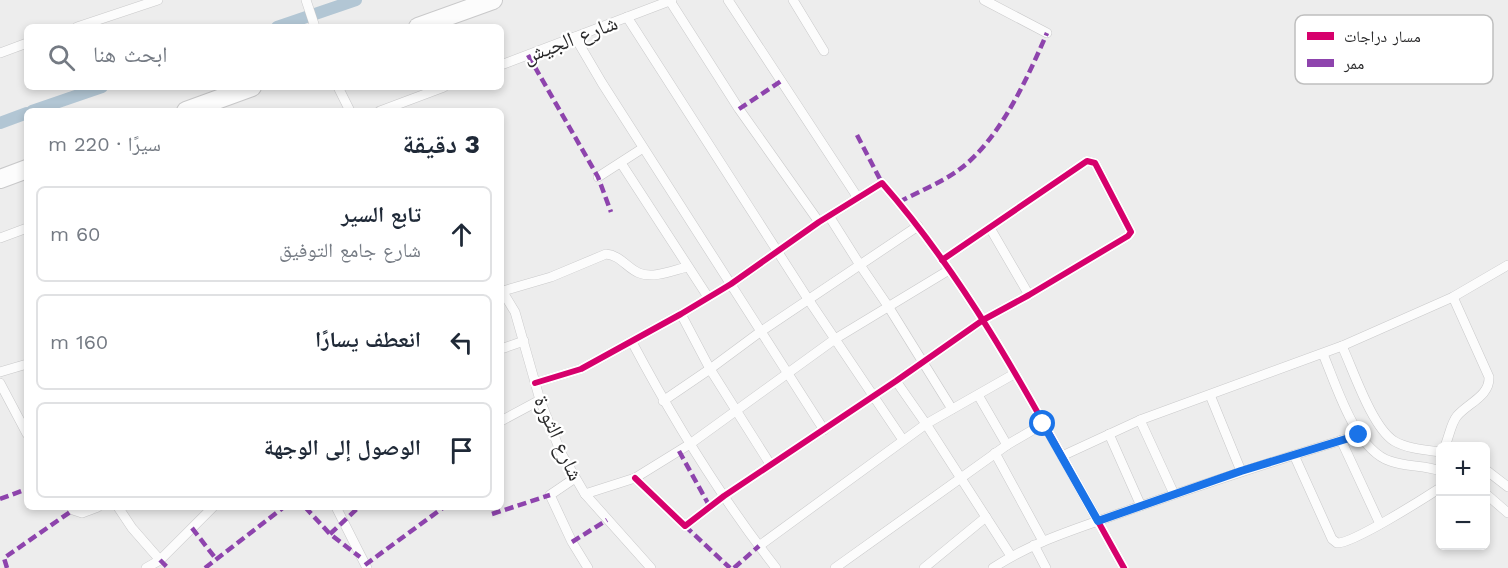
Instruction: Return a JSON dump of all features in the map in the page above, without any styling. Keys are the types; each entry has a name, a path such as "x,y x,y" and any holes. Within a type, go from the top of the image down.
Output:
{"highway":[{"path":"426,24 493,0"},
{"path":"194,108 244,90"},
{"path":"0,179 24,169"}],"street":[{"path":"85,24 158,0"},
{"path":"306,0 314,24"},
{"path":"671,0 739,109 819,222"},
{"name":"شارع الجيش","path":"504,64 671,0"},
{"path":"728,0 858,198"},
{"path":"793,0 824,51"},
{"path":"984,0 1047,33"},
{"path":"627,17 808,299 903,440"},
{"path":"575,37 643,148 824,430"},
{"path":"0,53 24,45"},
{"path":"339,90 348,108"},
{"path":"388,108 436,90"},
{"path":"598,177 643,148"},
{"path":"635,478 685,525 770,464 824,430 983,320 1130,234 1095,162 1084,161 942,260"},
{"path":"621,163 708,297"},
{"path":"535,383 581,369 681,314 731,284 819,222 882,183 918,226 983,320 1124,568"},
{"path":"829,216 952,409"},
{"path":"663,401 808,299 918,226"},
{"path":"990,228 1029,295"},
{"path":"0,238 24,229"},
{"path":"504,289 551,277 606,254 614,255 644,275 687,267"},
{"path":"1062,456 1140,420 1342,346 1453,297 1508,265"},
{"path":"585,494 635,478 690,444 836,339 949,270"},
{"name":"شارع الثورة","path":"504,293 515,312 540,400 553,436 575,478 585,494 651,568"},
{"path":"1447,442 1456,418 1485,392 1489,382 1489,377 1453,297"},
{"path":"681,314 710,369 770,464"},
{"path":"504,348 524,341"},
{"path":"632,342 663,401 690,444 776,568"},
{"path":"1342,346 1381,429 1395,442 1412,448 1436,451"},
{"path":"1323,354 1359,435 1372,451 1390,461 1436,470"},
{"path":"0,372 24,365"},
{"path":"759,546 903,440 1014,374"},
{"path":"896,381 927,424 1011,556"},
{"path":"0,383 24,425"},
{"path":"978,395 1007,445"},
{"path":"1210,396 1241,471"},
{"path":"504,420 540,400"},
{"path":"1140,420 1174,494"},
{"path":"835,568 960,477 1043,424"},
{"path":"1109,434 1141,506"},
{"path":"993,568 1011,556 1039,543 1098,521 1241,471 1359,435"},
{"path":"1341,440 1380,524"},
{"path":"995,453 1039,543 1046,568"},
{"path":"1294,455 1334,541 1340,544 1380,524 1436,490"},
{"path":"1490,474 1508,487"},
{"path":"575,478 550,495 584,567"},
{"path":"1487,496 1508,513"},
{"path":"73,510 82,513 90,510"},
{"path":"120,510 132,528 160,560"},
{"path":"146,568 160,560 210,510"},
{"path":"338,510 367,568"},
{"path":"924,568 986,517"}],"waterway":[{"path":"286,24 356,0"},
{"path":"41,108 93,90"},
{"path":"0,123 24,114"}],"marked path":[{"path":"899,202 953,174 988,142 1011,107 1047,33"},
{"path":"528,55 598,177 611,212"},
{"path":"739,109 781,81"},
{"path":"857,135 882,183"},
{"path":"679,451 710,507"},
{"path":"0,499 24,490"},
{"path":"492,514 550,495"},
{"path":"7,568 4,558 73,510"},
{"path":"205,568 280,510"},
{"path":"308,510 330,534 360,557"},
{"path":"330,534 356,510"},
{"path":"365,565 440,510"},
{"path":"572,542 607,520"},
{"path":"685,526 730,568"},
{"path":"192,528 216,559"},
{"path":"734,568 759,546"},
{"path":"160,560 168,568"}],"cycle path":[{"path":"635,478 685,526 724,496 983,320 1029,295 1128,236 1131,232 1095,163 1087,161 942,260"},
{"path":"535,383 581,369 681,314 731,284 819,222 882,183 952,273 983,320 1013,369 1124,568"}],"route":[{"path":"1043,424 1098,521 1241,471 1359,435"}]}
